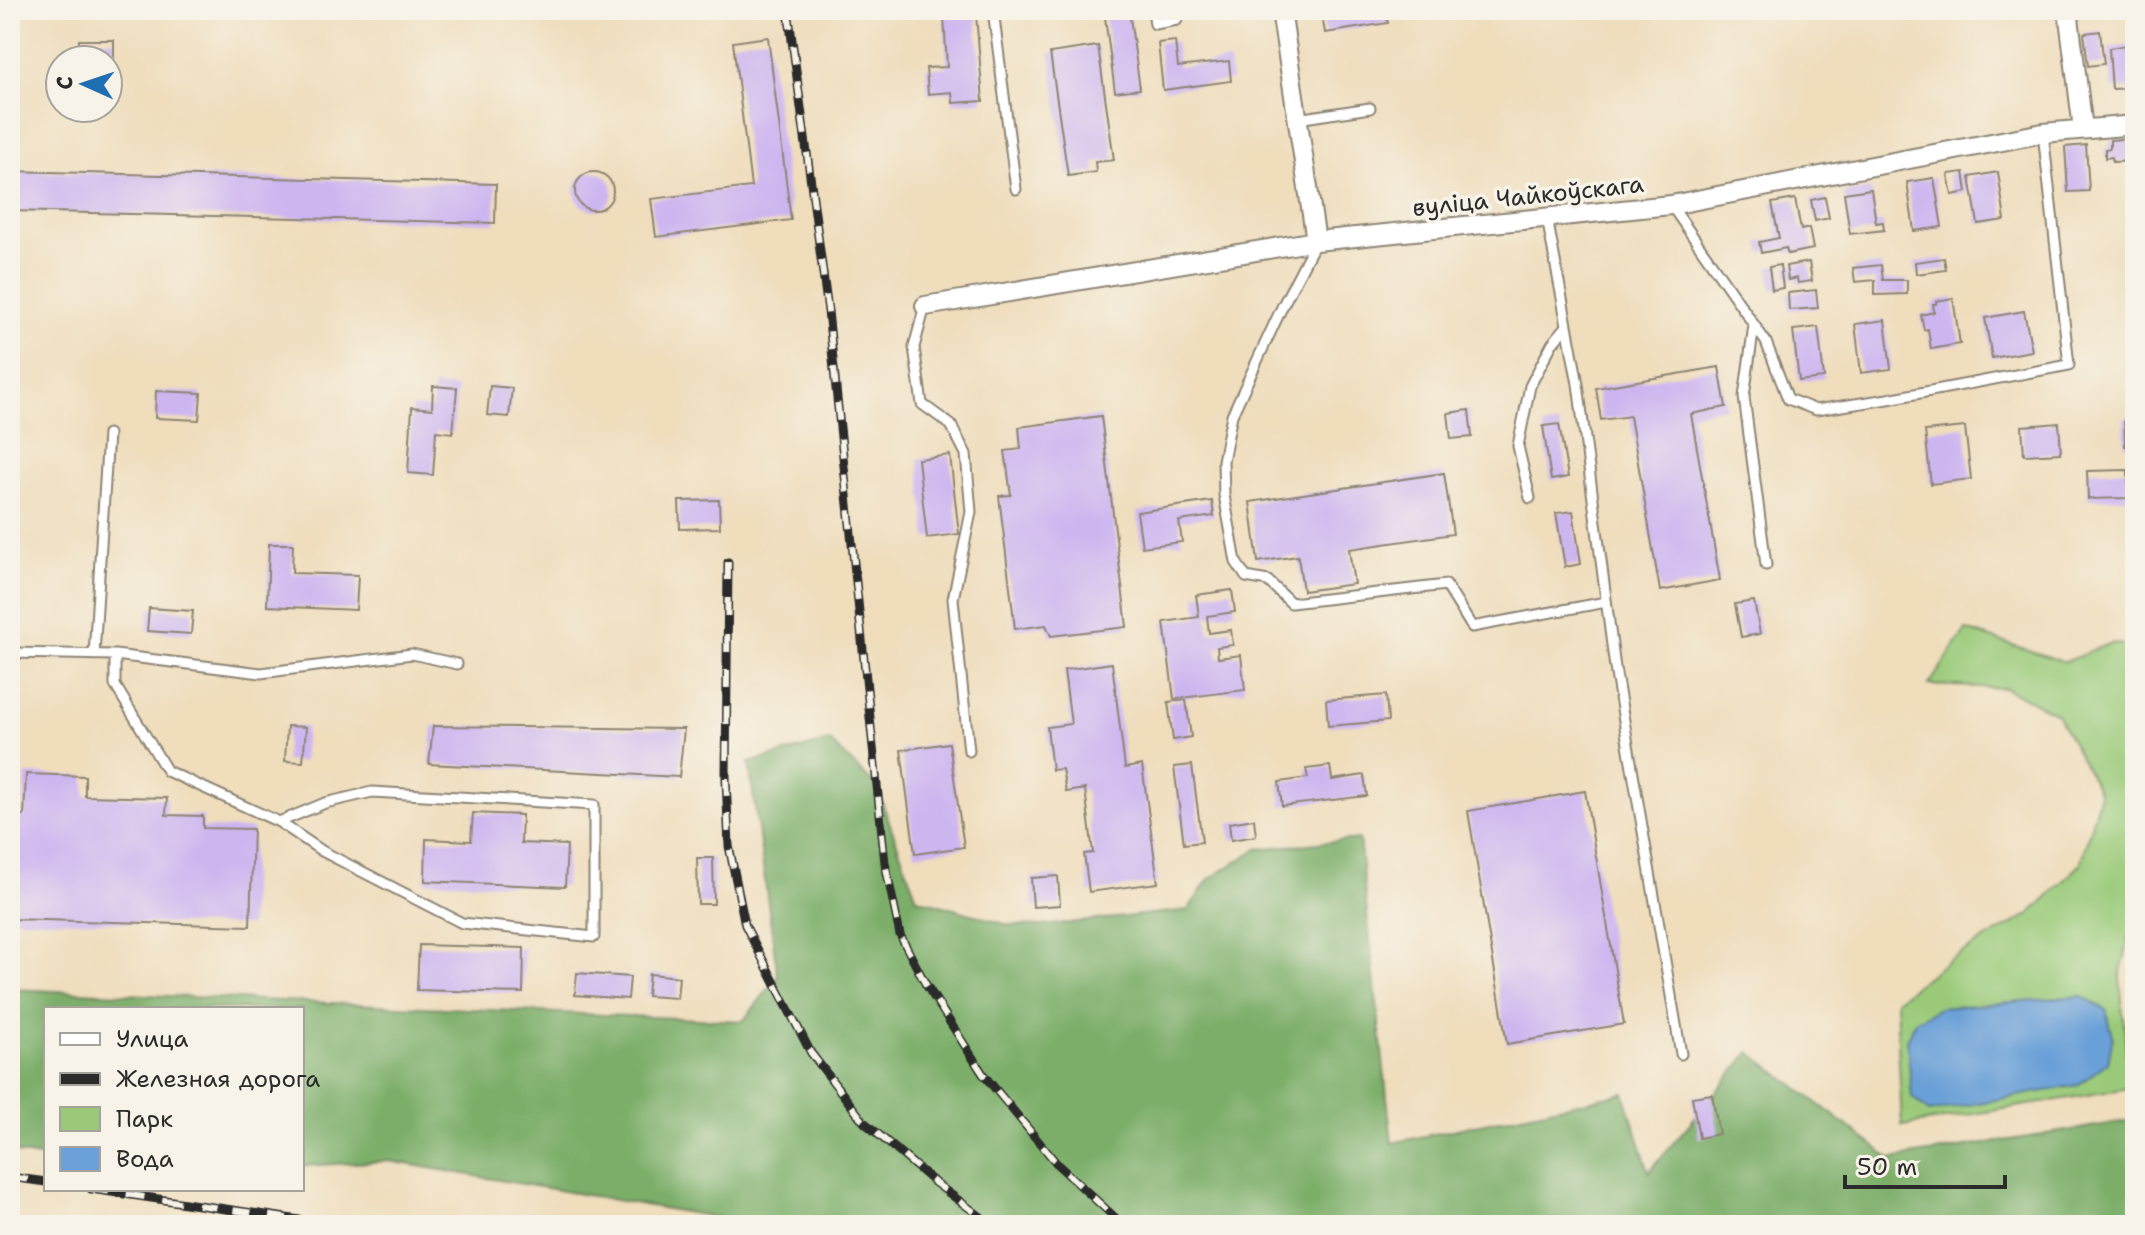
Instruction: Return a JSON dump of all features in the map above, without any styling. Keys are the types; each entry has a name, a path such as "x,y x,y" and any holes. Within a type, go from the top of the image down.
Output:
{"street":[{"path":"1281,10 1316,241"},
{"path":"2068,10 2083,129"},
{"name":"вуліца Чайкоўскага","path":"925,306 1316,241 1671,205 2043,133 2135,125"}],"lane":[{"path":"993,10 1016,189"},
{"path":"1153,10 1155,24 1177,20"},
{"path":"1297,119 1370,108"},
{"path":"1671,205 1766,342 1788,399 1816,410 2069,365 2043,133"},
{"path":"1547,218 1578,384 1615,668 1681,1054"},
{"path":"1316,241 1232,415 1223,461 1224,495 1236,562 1246,577 1268,581 1291,603 1446,585 1472,627 1606,602"},
{"path":"925,306 914,347 922,404 951,425 966,454 969,483 971,512 953,599 969,751"},
{"path":"1754,325 1744,397 1766,565"},
{"path":"1530,498 1518,446 1530,386 1552,344 1567,326"},
{"path":"94,655 108,434"},
{"path":"10,653 115,655 261,673 412,654 457,664"},
{"path":"115,655 115,685 167,771 279,822 322,851 462,923 594,937 594,805 372,792 325,803 279,822"}],"green space":[{"path":"1966,630 2065,662 2111,643 2135,647 2135,912 2120,977 2129,1088 1902,1126 1896,1000 1949,960 2030,914 2080,865 2100,794 2057,714 2005,688 1929,685"},
{"path":"829,741 876,786 917,898 1008,925 1042,926 1188,910 1209,879 1257,849 1359,839 1392,1143 1624,1093 1649,1172 1750,1052 1891,1159 2135,1120 2135,1225 760,1225 389,1161 304,1166 304,1007 44,1007 44,1158 10,1152 10,989 743,1021 778,977 749,763"}],"water":[{"path":"2082,996 2106,1010 2113,1036 2108,1062 2078,1085 1929,1112 1912,1097 1907,1041 1915,1021 1939,1008"}],"building":[{"path":"1104,10 1129,10 1140,89 1115,92"},
{"path":"1321,10 1386,10 1388,23 1325,33"},
{"path":"976,14 983,101 953,103 952,92 928,94 926,68 947,67 944,17"},
{"path":"2100,31 2104,64 2088,66 2084,33"},
{"path":"768,37 791,220 656,237 651,199 751,187 733,42"},
{"path":"79,40 114,40 114,44 79,44"},
{"path":"1175,41 1178,67 1229,61 1231,81 1163,90 1158,43"},
{"path":"2128,45 2128,50 2135,49 2135,88 2112,89 2109,48"},
{"path":"1098,46 1114,160 1095,162 1096,172 1068,176 1050,53"},
{"path":"2135,138 2135,161 2113,162 2112,157 2105,158 2105,149 2110,148 2110,140"},
{"path":"2086,145 2089,191 2068,192 2065,147"},
{"path":"10,171 496,184 495,223 10,211"},
{"path":"594,172 607,178 613,191 607,204 594,210 581,204 575,191 581,178"},
{"path":"1964,172 1967,192 1952,195 1948,174"},
{"path":"1998,172 2005,220 1978,224 1970,177"},
{"path":"1934,178 1942,227 1914,231 1907,182"},
{"path":"1871,189 1876,223 1883,222 1884,230 1850,234 1844,193"},
{"path":"1825,197 1829,218 1815,221 1811,200"},
{"path":"1795,199 1801,230 1809,228 1813,249 1788,254 1786,248 1761,253 1759,242 1779,238 1772,203"},
{"path":"1944,258 1946,270 1916,274 1915,262"},
{"path":"1809,262 1812,281 1798,283 1797,278 1788,280 1786,266"},
{"path":"1780,265 1783,288 1772,290 1769,267"},
{"path":"1881,265 1883,280 1907,280 1907,294 1875,295 1875,280 1855,282 1853,268"},
{"path":"1816,290 1818,308 1789,310 1788,293"},
{"path":"1953,298 1960,344 1931,349 1928,329 1924,330 1921,315 1934,312 1933,304 1936,301"},
{"path":"2024,311 2032,351 1992,358 1985,318"},
{"path":"1885,320 1891,369 1861,373 1855,324"},
{"path":"1818,327 1824,378 1799,381 1793,330"},
{"path":"1719,367 1726,407 1691,414 1720,580 1660,591 1630,416 1601,420 1596,388"},
{"path":"433,386 457,388 453,433 436,431 433,475 408,473 412,407 432,409"},
{"path":"490,386 512,388 509,417 487,415"},
{"path":"156,391 201,393 199,420 155,418"},
{"path":"1469,410 1472,437 1451,439 1448,413"},
{"path":"1101,416 1127,627 1051,636 1046,625 1015,629 999,496 1011,495 1005,451 1021,449 1019,427"},
{"path":"2124,418 2135,418 2135,446 2125,446"},
{"path":"2059,423 2061,453 2024,455 2022,426"},
{"path":"1559,424 1568,477 1551,480 1543,426"},
{"path":"1965,427 1971,479 1931,484 1925,431"},
{"path":"950,455 959,534 927,538 918,459"},
{"path":"2128,470 2128,498 2088,499 2087,471"},
{"path":"1444,473 1453,534 1349,549 1354,584 1303,591 1298,556 1258,562 1250,502"},
{"path":"719,500 720,528 680,529 679,501"},
{"path":"1212,501 1214,516 1179,521 1182,542 1142,547 1137,512"},
{"path":"1573,511 1581,564 1565,567 1556,513"},
{"path":"269,544 293,544 292,573 358,575 356,610 267,606"},
{"path":"1232,590 1235,612 1207,616 1209,633 1231,630 1233,645 1217,647 1218,658 1241,655 1245,690 1174,699 1164,622 1199,617 1196,595"},
{"path":"1754,601 1760,634 1741,637 1735,604"},
{"path":"149,608 193,611 191,634 147,631"},
{"path":"1112,663 1125,768 1142,765 1158,883 1089,892 1084,854 1093,853 1085,789 1066,792 1062,769 1052,770 1047,727 1071,724 1064,670"},
{"path":"1386,695 1388,721 1328,726 1326,700"},
{"path":"1186,700 1191,737 1173,740 1168,702"},
{"path":"287,726 306,727 303,762 285,761"},
{"path":"433,726 684,729 679,777 429,764"},
{"path":"949,743 964,847 915,854 901,750"},
{"path":"1192,765 1202,842 1184,844 1174,767"},
{"path":"1330,766 1332,780 1364,775 1367,796 1282,806 1279,782 1308,778 1306,769"},
{"path":"26,774 85,776 85,796 167,798 166,815 203,816 203,828 253,829 250,926 10,919 10,815 24,816"},
{"path":"1585,791 1624,1024 1507,1044 1468,811"},
{"path":"473,813 522,815 521,843 567,845 565,887 425,881 426,839 471,841"},
{"path":"1254,819 1256,836 1231,840 1229,823"},
{"path":"697,858 713,858 714,904 698,904"},
{"path":"1058,876 1060,905 1033,907 1031,878"},
{"path":"419,945 524,948 523,993 417,990"},
{"path":"577,973 630,977 628,999 575,995"},
{"path":"649,974 679,977 677,998 647,996"},
{"path":"1712,1094 1719,1134 1699,1138 1692,1097"}],"railway":[{"path":"788,10 828,311 885,863 900,935 925,983 983,1074 1058,1165 1123,1225"},
{"path":"728,562 726,779 729,846 745,925 811,1053 864,1122 934,1182 992,1225"},
{"path":"10,1177 44,1182"},
{"path":"104,1191 333,1225"}]}
